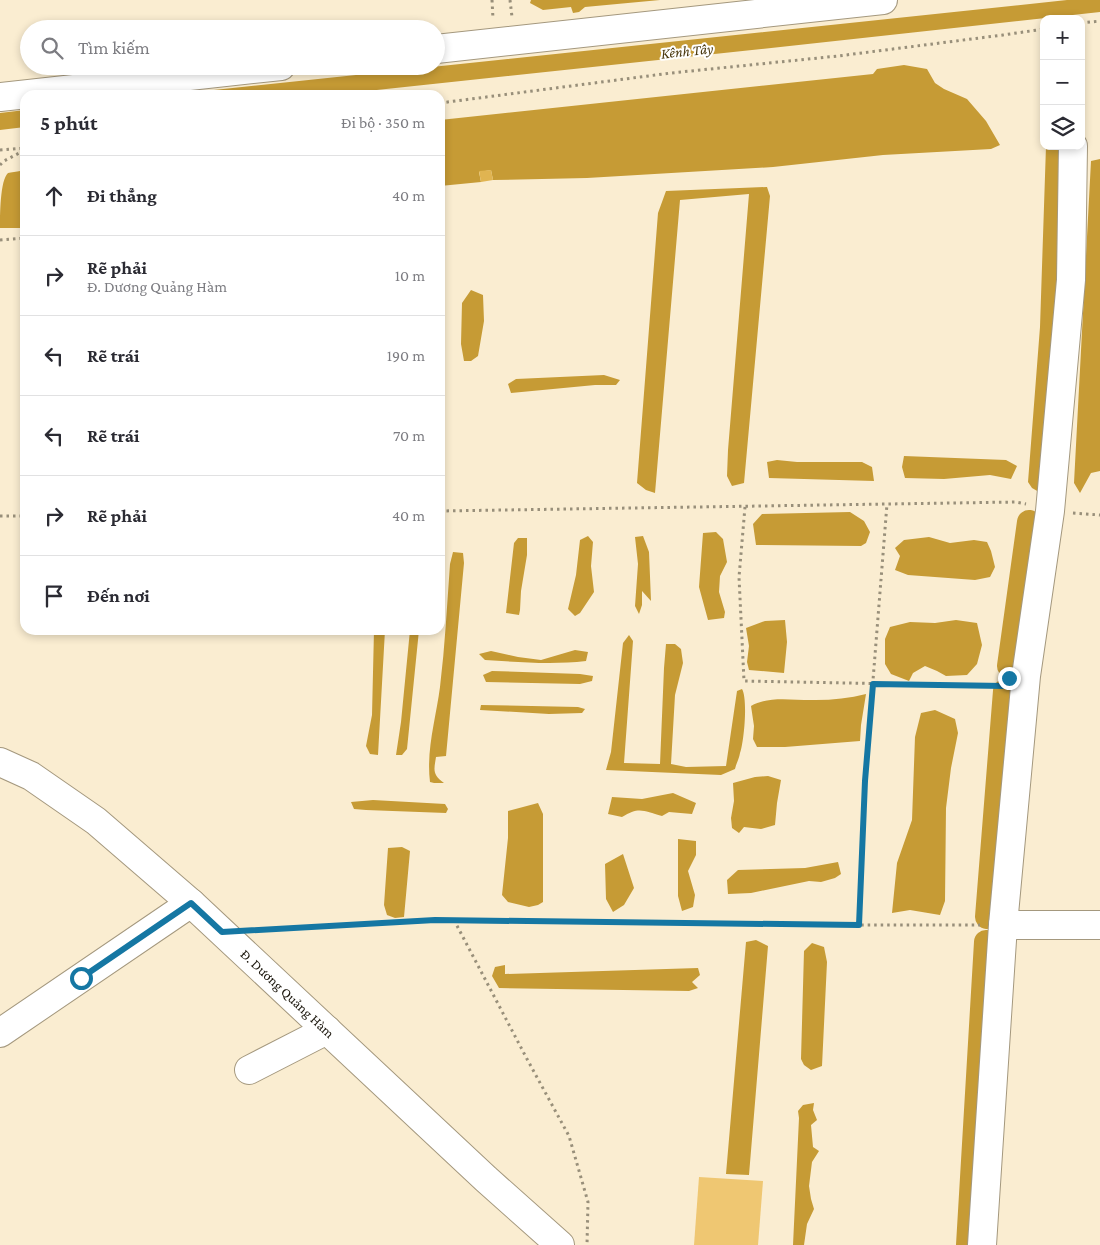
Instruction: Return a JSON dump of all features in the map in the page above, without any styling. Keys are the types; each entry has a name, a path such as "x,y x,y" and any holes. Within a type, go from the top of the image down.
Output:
{"street":[{"path":"445,48 883,0"},
{"path":"63,90 199,75"},
{"path":"0,97 20,95"},
{"path":"982,1245 1003,925 1026,676 1050,511 1071,280 1073,150"},
{"name":"Đ. Dương Quảng Hàm","path":"0,762 31,776 96,821 191,903 472,1166 560,1245"},
{"path":"0,1033 191,903"},
{"path":"1003,925 1100,925"},
{"path":"249,1070 327,1030"}],"path":[{"path":"1085,23 1100,21"},
{"path":"445,102 671,73 838,56 1040,30"},
{"path":"0,150 20,149"},
{"path":"0,165 20,152"},
{"path":"0,240 20,238"},
{"path":"445,511 1016,502 1050,511 1100,515"},
{"path":"859,925 865,781 888,504"},
{"path":"745,506 740,578 744,681 1005,686 1009,678 1026,676"},
{"path":"0,516 20,516"},
{"path":"222,932 435,920 1003,925"},
{"path":"454,920 569,1136 588,1202 587,1245"}],"shaded area":[{"path":"699,1177 763,1181 758,1245 694,1245"}],"water":[{"path":"531,0 660,0 585,7 579,12 573,13 571,7 543,10 530,3"},
{"name":"Kênh Tây","path":"1067,0 1100,0 1100,12 1073,15 1040,15 1040,19 377,90 214,90 356,75 445,75 445,66"},
{"path":"904,65 927,69 935,83 967,99 986,121 1000,145 991,149 883,155 773,167 587,178 493,180 491,170 479,172 481,182 445,186 445,119 873,74 877,69"},
{"path":"20,111 20,128 0,130 0,113"},
{"path":"1046,150 1061,150 1057,280 1039,492 1032,488 1028,482 1040,327"},
{"path":"1100,159 1100,471 1091,473 1080,493 1074,483 1091,161"},
{"path":"20,171 20,228 0,228 3,183 8,173"},
{"path":"767,187 770,196 744,483 732,486 727,476 749,194 680,200 655,493 646,490 637,483 658,213 666,191"},
{"path":"471,290 483,295 484,321 478,356 471,361 464,361 461,344 462,303"},
{"path":"604,375 620,380 616,385 595,385 511,393 508,384 516,379"},
{"path":"904,456 1006,460 1017,466 1011,479 990,475 944,479 905,478 902,467"},
{"path":"777,460 797,462 862,462 872,467 874,481 769,478 767,462"},
{"path":"850,512 864,521 870,532 866,543 861,546 756,545 753,524 762,514"},
{"path":"716,532 723,539 727,562 720,576 719,592 725,612 724,618 708,620 699,587 703,533"},
{"path":"588,536 593,542 591,566 594,592 580,613 575,616 568,609 576,575 580,540"},
{"path":"643,536 649,552 651,601 642,591 642,605 639,614 635,606 638,564 635,537"},
{"path":"929,537 950,543 974,540 987,542 995,567 990,577 975,580 908,575 895,570 900,556 895,548 904,540"},
{"path":"518,538 527,538 527,555 519,615 506,613 514,543"},
{"path":"453,552 463,553 464,563 446,756 436,757 435,765 436,774 444,783 434,783 430,782 429,758 440,687 450,564"},
{"path":"785,620 787,642 784,673 749,670 747,662 749,646 746,628 765,621"},
{"path":"956,620 977,623 982,645 977,664 967,675 946,676 925,666 913,673 909,681 891,674 885,664 885,639 890,627 910,622 935,623"},
{"path":"374,635 385,635 378,755 370,754 366,746 372,715"},
{"path":"410,635 418,635 407,749 402,755 396,755"},
{"path":"629,635 633,641 624,763 660,764 666,644 675,644 681,649 683,663 675,695 671,764 686,767 726,766 737,691 742,689 745,702 744,731 735,769 721,775 606,770 611,752 623,643"},
{"path":"575,650 588,652 586,661 548,663 485,660 479,654 491,651 541,660"},
{"path":"492,671 593,676 592,681 580,684 486,682 483,675"},
{"path":"866,694 860,741 785,747 757,747 753,739 754,726 751,706 758,703 783,699 835,699"},
{"path":"481,705 578,707 585,709 582,713 549,714 480,710"},
{"path":"935,710 955,719 958,733 946,808 945,901 940,915 910,910 892,913 897,863 912,820 915,737 921,713"},
{"path":"768,776 781,780 775,825 761,829 744,827 739,833 732,828 733,783 755,777"},
{"path":"673,793 696,803 692,814 669,812 662,816 642,810 622,817 608,814 612,797 642,799"},
{"path":"373,800 445,804 448,809 446,813 366,810 354,809 351,802"},
{"path":"538,803 543,814 543,902 529,907 508,902 502,895 508,838 508,811"},
{"path":"678,839 696,841 696,855 688,871 695,895 693,907 682,911 678,896"},
{"path":"402,847 410,851 404,917 395,918 387,915 384,905 388,848"},
{"path":"623,854 634,888 624,905 613,912 606,899 605,864"},
{"path":"838,862 841,874 835,878 821,882 809,881 751,893 728,894 727,880 738,870 805,868"},
{"path":"756,940 768,946 749,1175 726,1174 746,942"},
{"path":"812,943 824,947 827,962 822,1066 811,1070 804,1065 801,1059 804,951"},
{"path":"505,965 505,974 698,968 700,975 692,982 698,988 689,991 499,988 492,976 495,967"},
{"path":"814,1103 813,1110 817,1120 811,1125 813,1147 819,1151 812,1162 809,1186 814,1209 807,1224 804,1245 793,1245 798,1111 803,1105"}],"building":[{"path":"491,170 493,180 481,182 479,171"}],"waterway":[{"path":"1009,666 1029,522"},
{"path":"987,917 1005,691"},
{"path":"968,1245 986,942"}],"route":[{"path":"81,978 191,903 222,932 435,920 859,925 865,781 873,684 1005,686 1009,678"}]}
